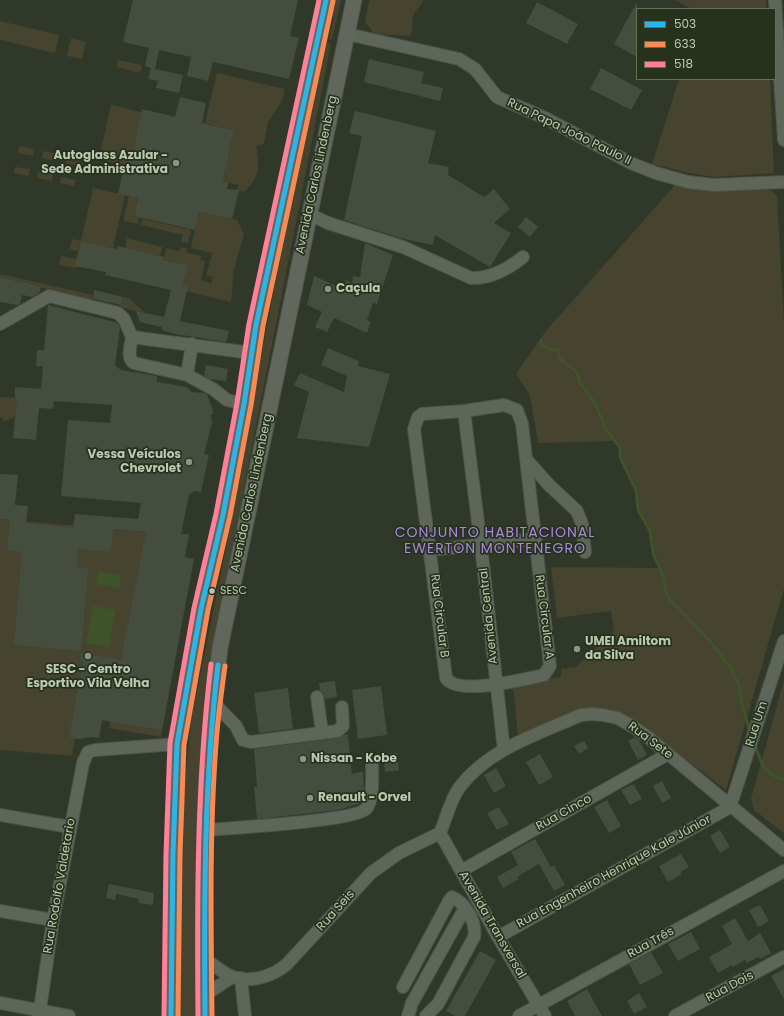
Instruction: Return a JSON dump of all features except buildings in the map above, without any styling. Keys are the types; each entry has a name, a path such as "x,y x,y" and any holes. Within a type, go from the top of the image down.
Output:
{"main road":[{"name":"Avenida Carlos Lindenberg","path":"171,1016 171,932 176,744 202,609 223,515 244,404 251,352 287,177 326,0"},
{"name":"Avenida Carlos Lindenberg","path":"205,1016 204,958 206,830 210,732 226,616 354,0"}],"street":[{"path":"776,16 784,140"},
{"name":"Rua Papa João Paulo II","path":"347,34 459,59 475,69 497,96 545,118 633,164 656,173 688,182 714,185 784,182"},
{"path":"309,214 328,223 403,247 471,278 490,276 512,266 523,257"},
{"path":"0,324 49,296 118,313 124,318 132,336 131,361 134,363 188,375 213,389 227,400 244,404"},
{"path":"132,336 251,352"},
{"path":"188,375 192,344"},
{"name":"Rua Circular A","path":"464,411 504,405 517,410 519,414 526,459 534,539 550,666 544,675 496,684"},
{"name":"Rua Circular B","path":"464,411 422,414 416,422 414,429 446,678 449,683 458,686 496,684"},
{"name":"Avenida Central","path":"464,411 482,546 504,750"},
{"path":"526,459 549,485 577,511 582,524 585,552"},
{"path":"430,550 482,546 534,539"},
{"name":"Rua Um","path":"730,807 784,642"},
{"path":"317,697 322,732"},
{"path":"214,702 227,714 246,742 341,728 342,707"},
{"name":"Rua Sete","path":"440,833 458,790 473,773 504,750 581,715 592,714 617,718 632,726 784,850"},
{"name":"Rua Rodolfo Valdetario","path":"39,1013 53,920 70,827 83,763 88,752 95,750 176,744"},
{"name":"Rua Cinco","path":"461,871 668,754"},
{"path":"206,830 290,823 337,817 361,812 370,802 372,761"},
{"name":"Rua Engenheiro Henrique Kale Júnior","path":"498,937 730,807"},
{"path":"0,815 70,827"},
{"name":"Avenida Transversal","path":"440,833 498,937 545,1016"},
{"name":"Rua Seis","path":"205,995 236,978 269,976 278,971 287,964 371,873 399,853 440,833"},
{"name":"Rua Três","path":"519,1016 784,870"},
{"path":"403,987 449,901 452,897 456,898 465,908 475,928 472,942 438,1004 426,1016"},
{"path":"408,1016 412,1002 465,908"},
{"path":"0,911 53,920"},
{"name":"Rua Dois","path":"675,1016 784,957"},
{"path":"204,958 236,978 245,1016"},
{"path":"0,1003 39,1013 69,1016"}],"shaded area":[{"path":"330,0 341,0 332,40 329,39 334,17 327,15"},
{"path":"369,0 423,0 413,16 410,36 375,34 365,22"},
{"path":"675,0 766,0 766,8 690,8"},
{"path":"326,19 329,20 325,42 331,44 219,614 199,1016 180,1016 180,910 184,795 191,721 241,473 265,336"},
{"path":"0,21 59,35 55,53 0,40"},
{"path":"71,38 86,42 82,59 67,56"},
{"path":"118,60 142,65 140,73 117,67"},
{"path":"217,73 285,89 282,101 268,122 264,144 256,146 258,171 254,181 245,192 237,190 238,185 223,181 234,130 205,123"},
{"path":"679,80 770,80 774,173 714,177 652,164"},
{"path":"111,105 142,112 131,160 126,159 125,165 99,159"},
{"path":"19,146 34,149 33,156 18,153"},
{"path":"43,151 57,154 56,161 42,158"},
{"path":"66,157 81,159 79,166 65,163"},
{"path":"15,167 30,169 28,176 14,173"},
{"path":"38,172 53,174 52,181 37,178"},
{"path":"61,177 76,180 74,186 60,183"},
{"path":"675,185 717,190 770,190 777,196 784,322 784,589 726,790 640,724 627,716 614,711 600,708 586,708 518,736 513,686 561,677 561,669 576,667 614,631 611,611 557,618 551,567 659,568 653,553 650,531 638,510 636,489 620,457 620,448 617,441 538,443 530,395 516,374 545,332"},
{"path":"93,188 125,195 113,248 81,241"},
{"path":"129,196 138,198 134,214 139,218 138,224 123,221"},
{"path":"199,212 237,220 244,234 234,269 231,302 186,291 183,285 188,265 163,260 167,248 179,251 180,247 187,248 186,253 201,256 200,260 205,261 201,280 211,283 213,277 206,276 212,253 191,248"},
{"path":"143,219 191,230 188,243 181,242 183,235 141,225"},
{"path":"127,238 162,247 160,256 125,248"},
{"path":"72,239 81,241 78,251 70,249"},
{"path":"61,256 77,259 77,268 59,265"},
{"path":"0,274 93,295 92,300 0,277"},
{"path":"123,297 129,298 145,313 120,307"},
{"path":"0,397 19,398 18,414 15,413 14,417 4,422 2,417 0,418"},
{"name":"SESC - Centro Esportivo Vila Velha","path":"0,519 146,532 187,592 161,737 109,728 110,721 102,720 87,736 75,738 72,756 0,750"},
{"path":"98,571 121,575 119,588 96,584"},
{"path":"93,606 116,610 109,647 86,643"},
{"path":"784,680 784,833 754,810 751,799"}],"waterway":[{"path":"541,340 541,345 549,349 557,350 560,359 577,372 580,383 595,403 606,429 620,448 620,457 636,490 638,510 650,531 653,553 662,573 666,591 671,601 709,640 730,667 739,685 742,704 750,732"},
{"path":"755,745 764,767 772,775 784,779"}],"transit line":[{"name":"518","path":"164,1016 166,854 170,743 194,608 216,514 237,403 249,324 319,0"},
{"name":"503","path":"171,1016 173,854 177,744 201,609 223,515 244,404 256,325 326,0"},
{"name":"633","path":"178,1016 180,854 184,745 208,610 230,516 251,405 263,326 333,1"},
{"name":"518","path":"198,1016 198,883 200,796 206,708 211,664"},
{"name":"503","path":"205,1016 205,884 207,797 213,709 218,665"},
{"name":"633","path":"212,1016 211,874 214,768 225,666"}],"place":[{"name":"Autoglass Azular - Sede Administrativa","path":"176,163"},
{"name":"Caçula","path":"328,289"},
{"name":"Vessa Veículos Chevrolet","path":"189,462"},
{"name":"SESC","path":"212,591"},
{"name":"UMEI Amiltom da Silva","path":"577,649"},
{"name":"SESC - Centro Esportivo Vila Velha","path":"88,656"},
{"name":"Nissan - Kobe","path":"303,759"},
{"name":"Renault - Orvel","path":"310,798"}],"district":[{"name":"CONJUNTO HABITACIONAL EWERTON MONTENEGRO","path":"495,542"}]}
